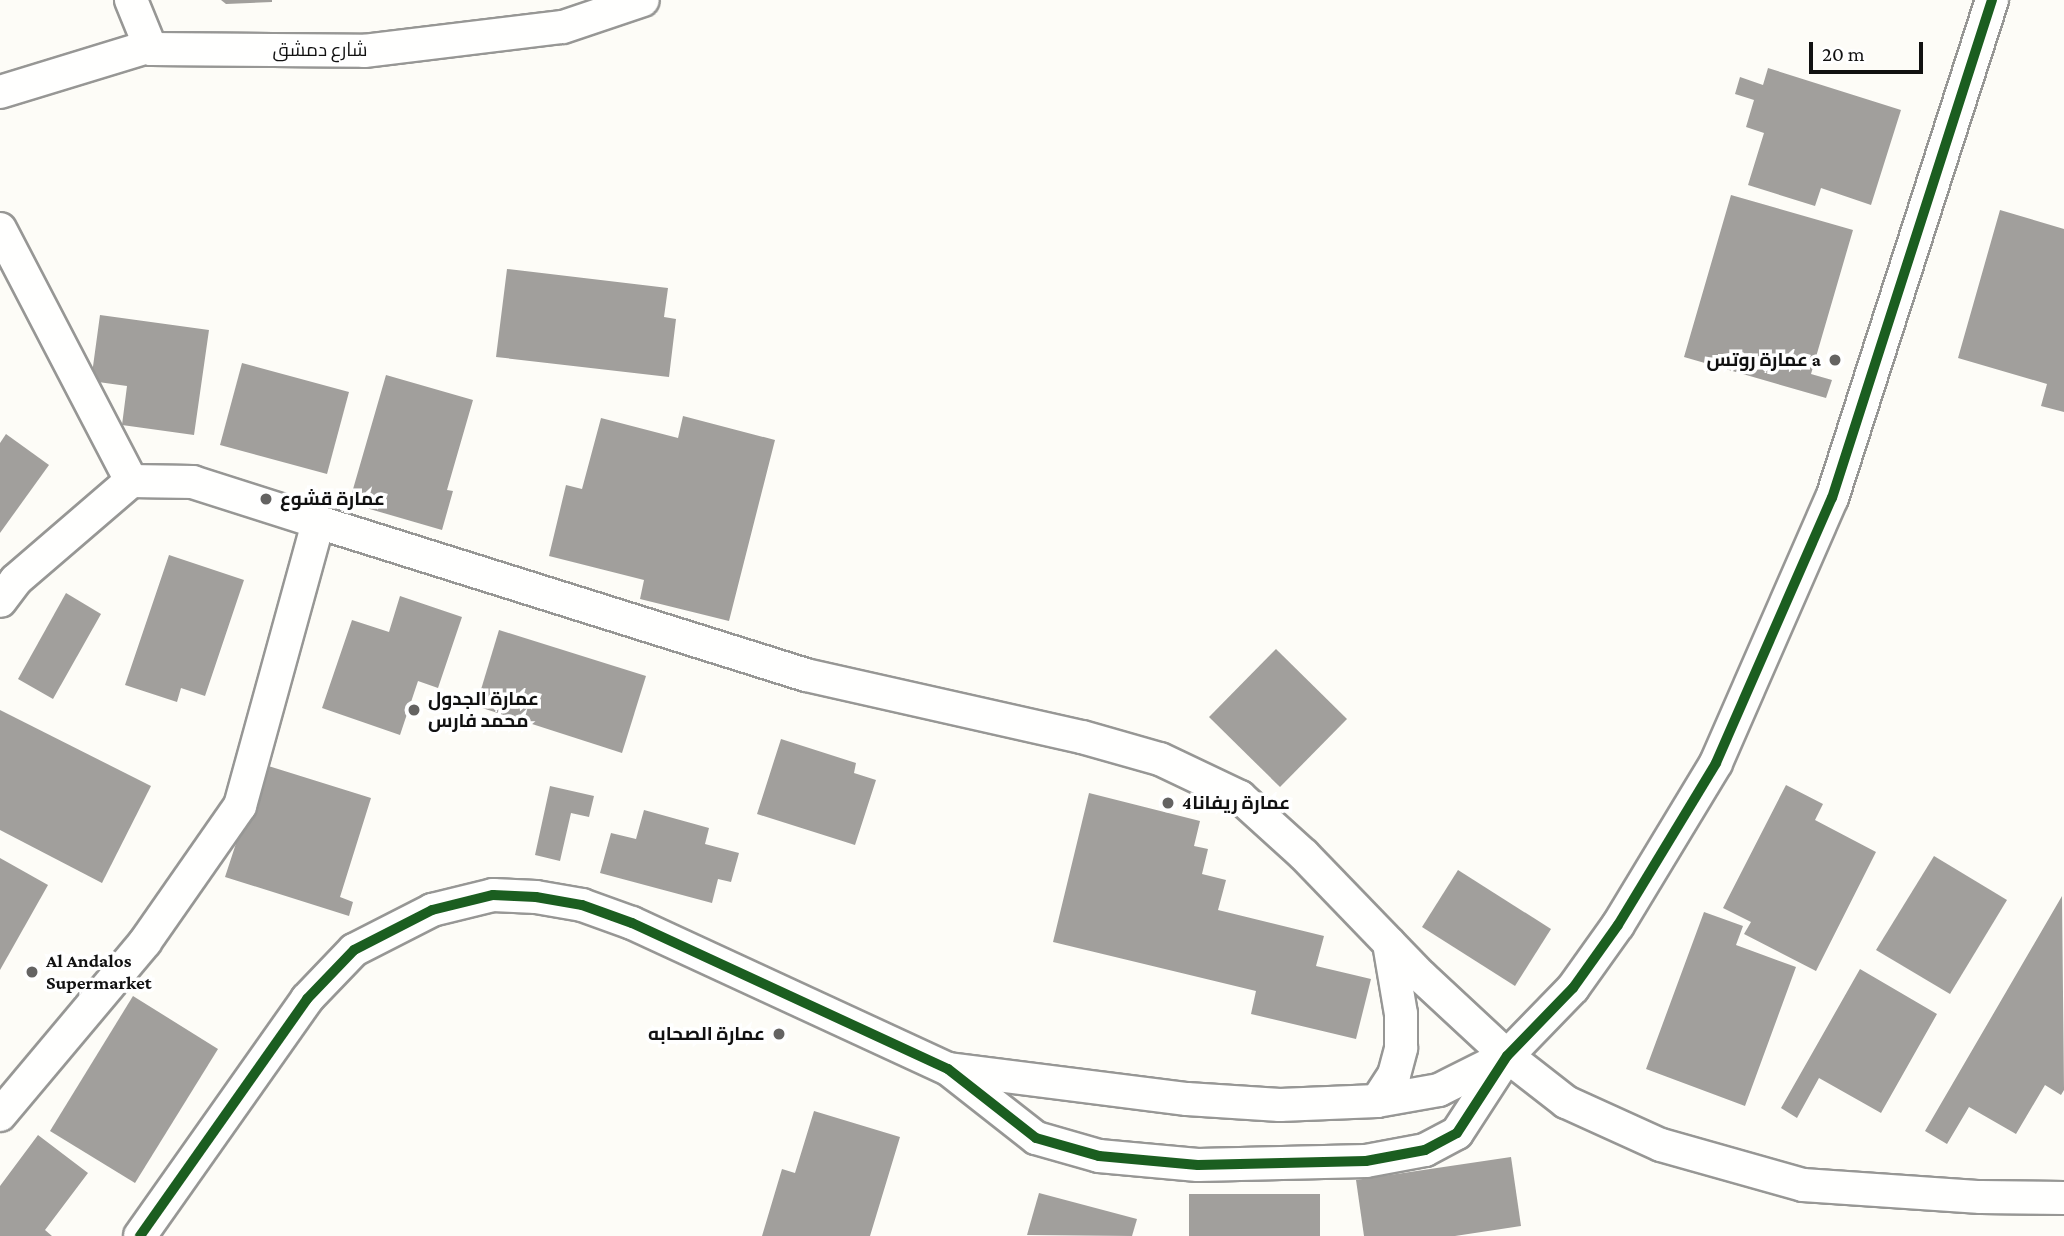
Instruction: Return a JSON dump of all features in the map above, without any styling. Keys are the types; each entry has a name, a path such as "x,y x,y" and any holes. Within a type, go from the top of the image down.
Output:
{"street":[{"path":"131,0 151,49"},
{"name":"شارع دمشق","path":"0,92 150,46 151,49 364,51 563,27 643,0"},
{"path":"140,1236 307,999 354,950 432,910 494,895 536,897 582,905 632,923 948,1069 1036,1138 1099,1156 1226,1164 1366,1161 1425,1150 1457,1133 1507,1056 1573,988 1618,925 1716,763 1832,498 1992,0"},
{"path":"0,229 131,481"},
{"path":"0,601 16,580 131,481 193,482 806,675 1082,737 1160,759 1240,797 1304,855 1389,943 1507,1056 1566,1102 1661,1144 1802,1185 1981,1197 2064,1198"},
{"path":"0,1115 145,942 240,806 318,522"},
{"path":"1377,1101 1394,1075 1401,1048 1401,1014 1389,943"},
{"path":"948,1069 1187,1099 1280,1105 1377,1101 1439,1090 1507,1056"}],"building":[{"path":"221,0 272,0 272,2 226,4"},
{"path":"1768,68 1901,110 1871,205 1821,188 1815,206 1748,185 1764,133 1746,127 1754,100 1735,94 1740,77 1763,85"},
{"path":"1731,195 1853,230 1811,374 1832,380 1826,398 1684,357"},
{"path":"2000,210 2064,229 2064,412 2041,406 2047,384 1958,358"},
{"path":"507,269 668,288 664,317 676,319 669,377 496,357"},
{"path":"100,315 209,330 194,435 122,425 127,386 91,381"},
{"path":"242,363 349,392 327,474 220,445"},
{"path":"386,375 473,400 447,490 453,491 442,530 349,503"},
{"path":"683,416 775,440 729,621 640,599 644,580 549,556 566,485 582,489 601,418 678,438"},
{"path":"6,434 49,465 0,533 0,443"},
{"path":"169,555 244,580 205,696 181,688 177,702 125,685"},
{"path":"66,593 101,614 53,699 18,679"},
{"path":"400,596 462,617 438,688 418,681 400,735 322,708 352,620 389,632"},
{"path":"499,630 646,676 622,753 476,706"},
{"path":"1276,649 1347,719 1280,787 1209,717"},
{"path":"0,710 151,786 102,883 0,830"},
{"path":"781,739 856,763 854,773 876,780 855,845 757,814"},
{"path":"262,764 371,798 340,897 353,902 349,916 225,877"},
{"path":"1786,785 1823,804 1815,820 1876,852 1816,971 1744,934 1751,922 1723,908"},
{"path":"550,786 594,796 589,817 571,813 560,861 535,855"},
{"path":"1089,793 1200,821 1194,846 1208,849 1202,874 1226,880 1218,910 1324,936 1316,966 1371,979 1356,1039 1251,1014 1256,991 1053,942"},
{"path":"644,810 709,828 705,844 739,853 731,882 718,879 712,903 600,873 611,833 636,839"},
{"path":"1934,856 2007,900 1950,994 1876,950"},
{"path":"0,858 48,885 0,970"},
{"path":"1458,870 1551,929 1515,986 1422,927"},
{"path":"2062,896 2064,1090 2061,1095 2045,1085 2016,1134 1969,1107 1947,1144 1925,1131"},
{"path":"1704,912 1743,926 1736,945 1796,967 1745,1106 1646,1069"},
{"path":"1860,969 1937,1014 1881,1113 1819,1078 1797,1118 1781,1108"},
{"path":"133,996 218,1049 135,1183 50,1131"},
{"path":"814,1111 900,1137 870,1236 762,1236 782,1169 795,1173"},
{"path":"38,1135 88,1173 45,1230 52,1236 0,1236 0,1186"},
{"path":"1511,1157 1521,1226 1455,1236 1364,1236 1356,1180"},
{"path":"1039,1193 1137,1219 1132,1236 1027,1235"},
{"path":"1189,1194 1320,1194 1320,1236 1189,1236"}],"cycle path":[{"path":"140,1236 307,999 354,950 432,910 493,895 536,897 582,905 632,923 948,1069 1036,1138 1099,1156 1198,1165 1366,1161 1425,1150 1457,1133 1507,1056 1573,988 1618,925 1716,763 1832,498 1992,0"}],"place":[{"name":"عمارة روتس a","path":"1835,360"},
{"name":"عمارة قشوع","path":"266,499"},
{"name":"عمارة الجدول محمد فارس","path":"414,710"},
{"name":"عمارة ريفانا4","path":"1168,803"},
{"name":"Al Andalos Supermarket","path":"32,972"},
{"name":"عمارة الصحابه","path":"779,1034"}]}
